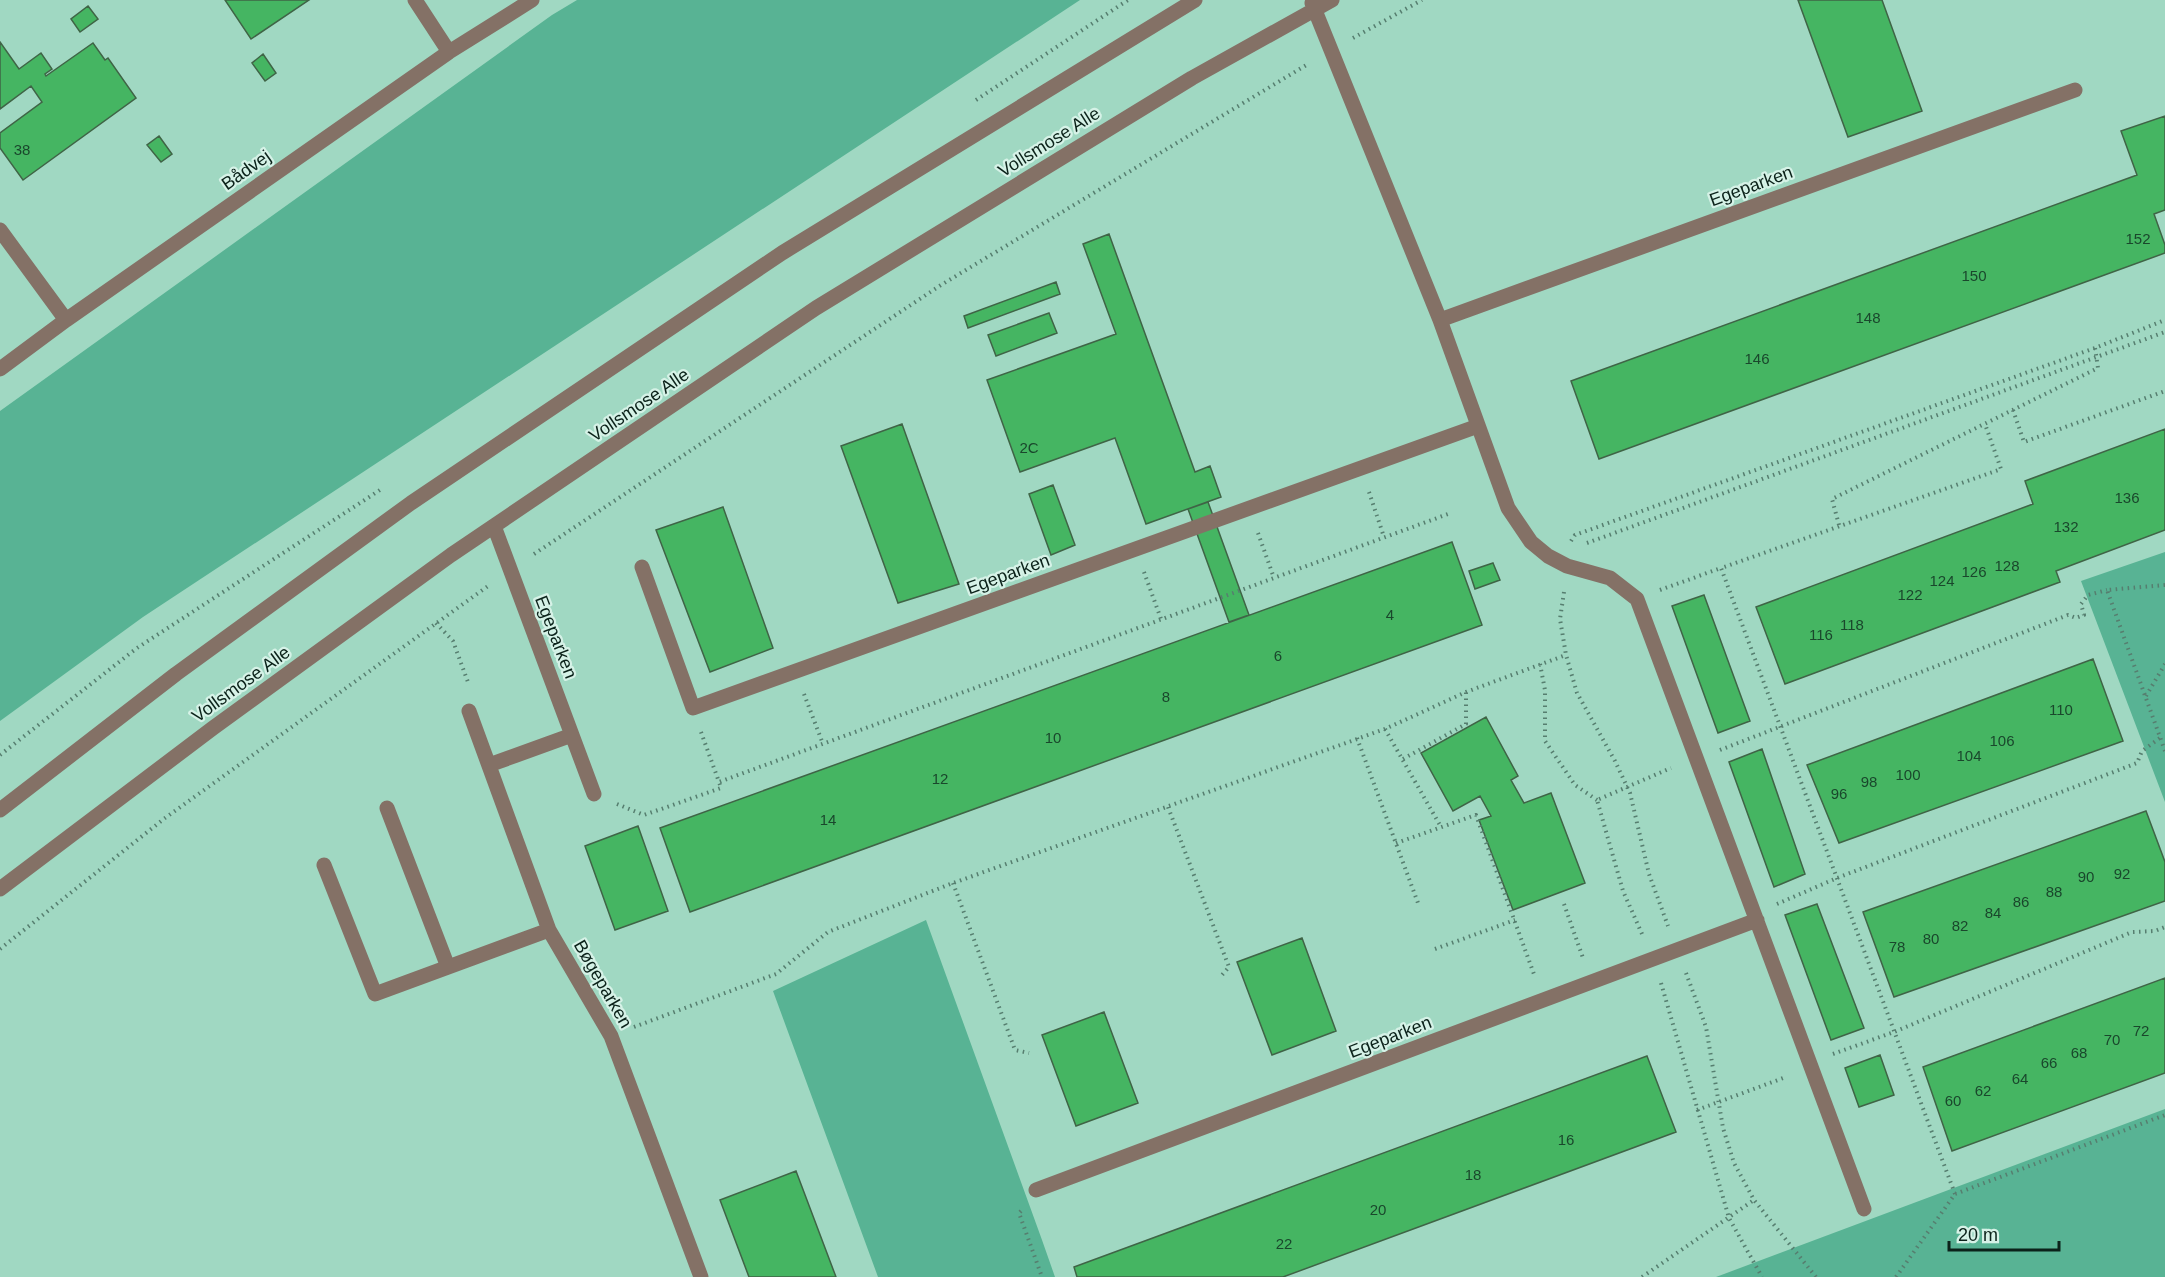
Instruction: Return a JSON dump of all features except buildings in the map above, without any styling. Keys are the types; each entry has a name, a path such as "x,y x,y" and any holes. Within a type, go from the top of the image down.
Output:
{"street":[{"path":"415,0 449,52"},
{"name":"Bådvej","path":"0,369 66,320 449,52 532,0"},
{"path":"0,810 176,674 411,503 782,253 1196,0"},
{"name":"Vollsmose Alle","path":"0,889 213,728 494,526 816,308 1313,5 1332,0"},
{"path":"1313,5 1440,320 1508,508 1531,542 1548,556 1567,566 1610,578 1637,599 1864,1209"},
{"name":"Egeparken","path":"1440,320 2076,90"},
{"path":"0,230 66,320"},
{"name":"Egeparken","path":"693,708 1479,426"},
{"name":"Egeparken","path":"494,526 594,794"},
{"path":"642,567 693,708"},
{"name":"Bøgeparken","path":"470,711 549,930 611,1036 701,1277"},
{"path":"489,765 572,735"},
{"path":"387,808 448,967"},
{"path":"324,865 375,994 549,930"},
{"name":"Egeparken","path":"1036,1190 1757,920"}],"path":[{"path":"0,949 165,818 510,570 941,285 1331,50 1422,0"},
{"path":"1816,1277 1754,1200 1734,1163 1723,1128 1706,1027 1649,874 1630,793 1615,760 1577,693 1566,655 1560,619 1568,546 1575,535 2096,348 2165,320"},
{"path":"1567,566 1585,544 2165,332"},
{"path":"1839,525 1832,499 2098,368 2096,348"},
{"path":"2013,410 2024,442 2165,391"},
{"path":"1668,588 1839,525 2001,470 1985,424"},
{"path":"1360,468 1384,537"},
{"path":"1249,508 1274,578"},
{"path":"719,782 1448,514"},
{"path":"1136,549 1161,619"},
{"path":"1721,568 1955,1194"},
{"path":"1725,748 2068,615 2076,618 2084,615 2081,604 2088,595 2107,590 2165,585"},
{"path":"2107,590 2165,751"},
{"path":"436,623 453,641 473,696 470,711"},
{"path":"611,1036 776,974 828,932 953,883 1385,729 1466,692 1566,655"},
{"path":"1540,664 1545,690 1545,741 1575,785 1597,800"},
{"path":"2145,696 2165,664"},
{"path":"795,671 823,744"},
{"path":"1403,759 1466,724 1466,692"},
{"path":"644,815 721,788 693,708"},
{"path":"1385,729 1441,827"},
{"path":"1358,738 1418,903"},
{"path":"1781,902 1837,878 2137,763 2142,752 2160,738"},
{"path":"1168,807 1228,967 1222,975"},
{"path":"1396,843 1476,814 1543,1000"},
{"path":"953,883 1015,1050 1029,1053"},
{"path":"1564,904 1591,982"},
{"path":"1435,949 1515,920"},
{"path":"1839,1052 1894,1032 2132,932 2155,931 2165,927"},
{"path":"1697,1110 1788,1076 1810,1063"},
{"path":"1896,1277 1955,1194 2165,1115"},
{"path":"1036,1190 1036,1205 1019,1213 1042,1277"},
{"path":"1645,1276 1754,1200"},
{"path":"1729,1218 1762,1277"}],"green space":[{"path":"577,0 1080,0 143,617 0,721 0,411 552,15"},
{"path":"2165,552 2165,802 2081,581"},
{"path":"926,920 1055,1277 878,1277 773,991"},
{"path":"2165,1109 2165,1277 1716,1277"}]}
